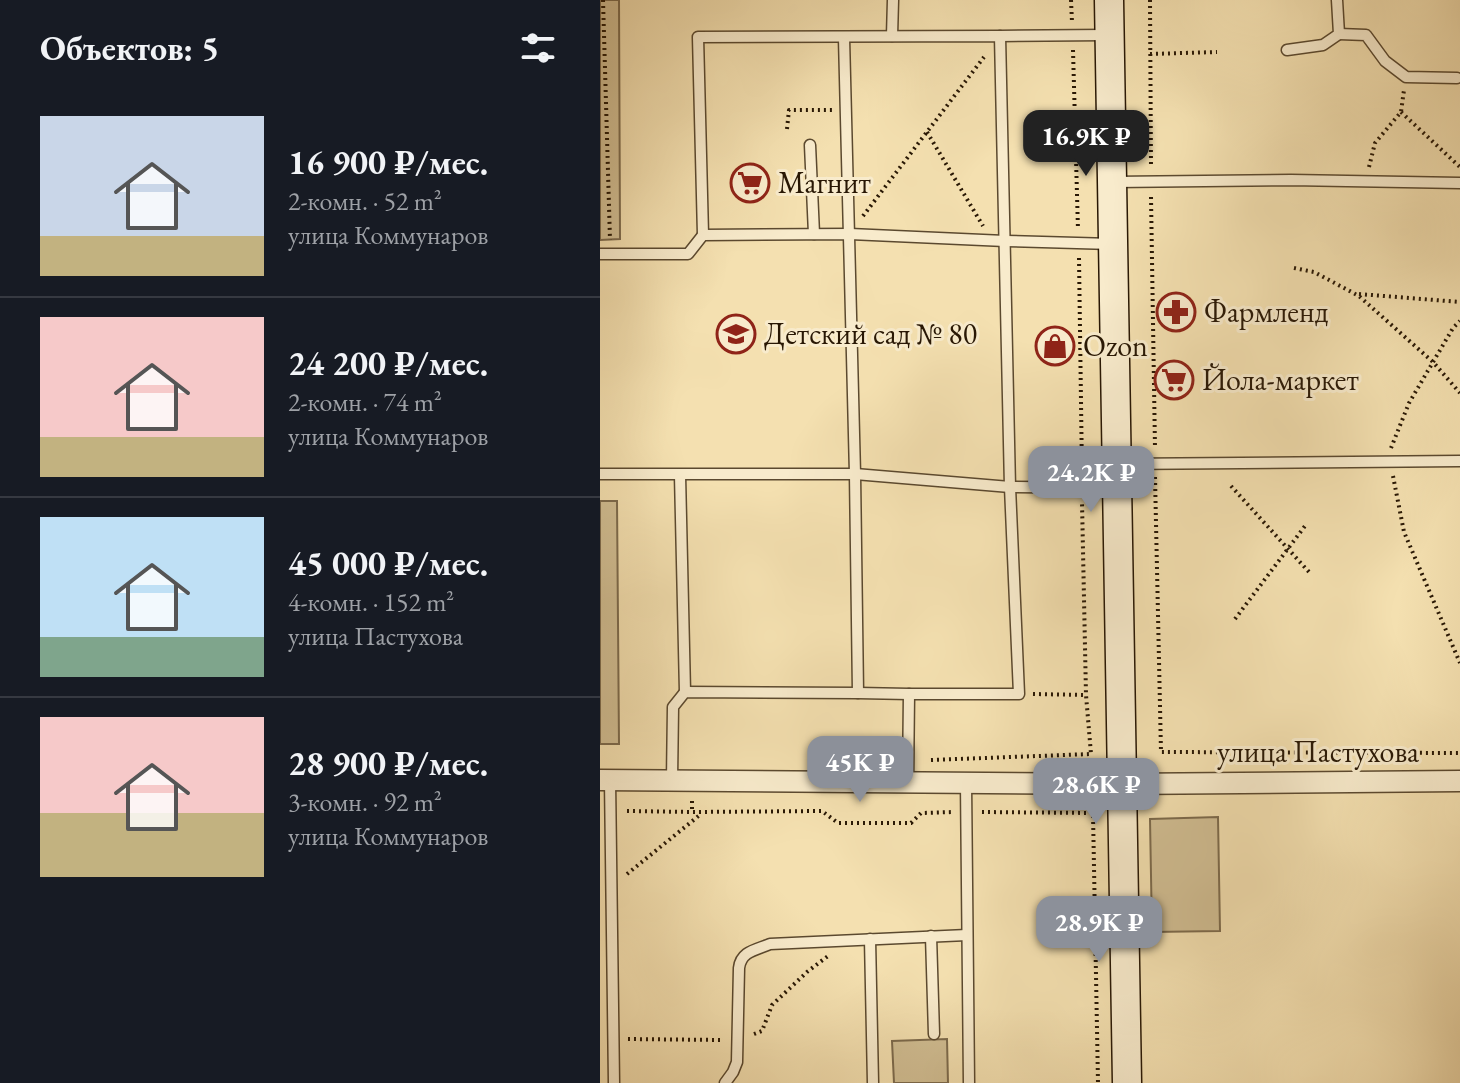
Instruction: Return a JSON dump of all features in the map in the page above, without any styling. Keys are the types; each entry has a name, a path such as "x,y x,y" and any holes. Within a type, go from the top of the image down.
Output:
{"street":[{"path":"1109,0 1127,1083"},
{"name":"улица Пастухова","path":"605,780 1121,784 1460,781"}],"lane":[{"path":"892,36 893,0"},
{"path":"1337,0 1339,34"},
{"path":"1287,50 1323,45 1339,34 1366,35 1385,61 1406,77 1457,78"},
{"path":"605,254 688,254 703,235 698,37 1110,35"},
{"path":"685,692 1019,694 1010,487 1000,36"},
{"path":"844,38 858,693"},
{"path":"810,145 814,234"},
{"path":"1112,182 1460,183"},
{"path":"703,235 850,234 1113,244"},
{"path":"600,474 855,474 1010,487 1082,487 1155,462 1460,461"},
{"path":"680,475 685,692 673,707 682,780"},
{"path":"908,782 909,694"},
{"path":"605,780 611,811 614,1083"},
{"path":"966,783 969,1083"},
{"path":"725,1083 737,1062 739,968 744,954 770,944 967,935"},
{"path":"931,936 934,1034"},
{"path":"870,939 873,1083"},
{"path":"600,941 612,941"}],"path":[{"path":"603,0 605,254"},
{"path":"1071,0 1086,695 1091,754"},
{"path":"1150,0 1161,752 1460,753"},
{"path":"850,234 1000,36"},
{"path":"1150,54 1217,52"},
{"path":"1366,181 1375,143 1401,112 1406,77"},
{"path":"787,129 789,110 846,110"},
{"path":"1401,112 1460,167"},
{"path":"927,132 991,241"},
{"path":"1294,268 1314,272 1356,294 1433,362 1460,393"},
{"path":"1356,294 1460,302"},
{"path":"1460,321 1409,403 1392,445 1390,461 1404,532 1460,663"},
{"path":"1231,486 1309,572"},
{"path":"1235,619 1305,526"},
{"path":"1019,694 1086,695"},
{"path":"682,780 692,812"},
{"path":"611,811 822,811 838,823 911,823 921,813 966,811 1093,813 1098,1083"},
{"path":"627,874 703,812"}],"shaded area":[{"path":"600,0 619,0 620,239 600,240"},
{"path":"600,501 617,501 619,744 600,744"},
{"path":"1218,817 1220,931 1152,932 1150,819"},
{"path":"947,1039 948,1083 894,1083 892,1041"}],"place":[{"name":"Магнит","path":"750,183"},
{"name":"Фармленд","path":"1176,312"},
{"name":"Детский сад № 80","path":"736,334"},
{"name":"Ozon","path":"1055,346"},
{"name":"Йола-маркет","path":"1174,380"}]}
